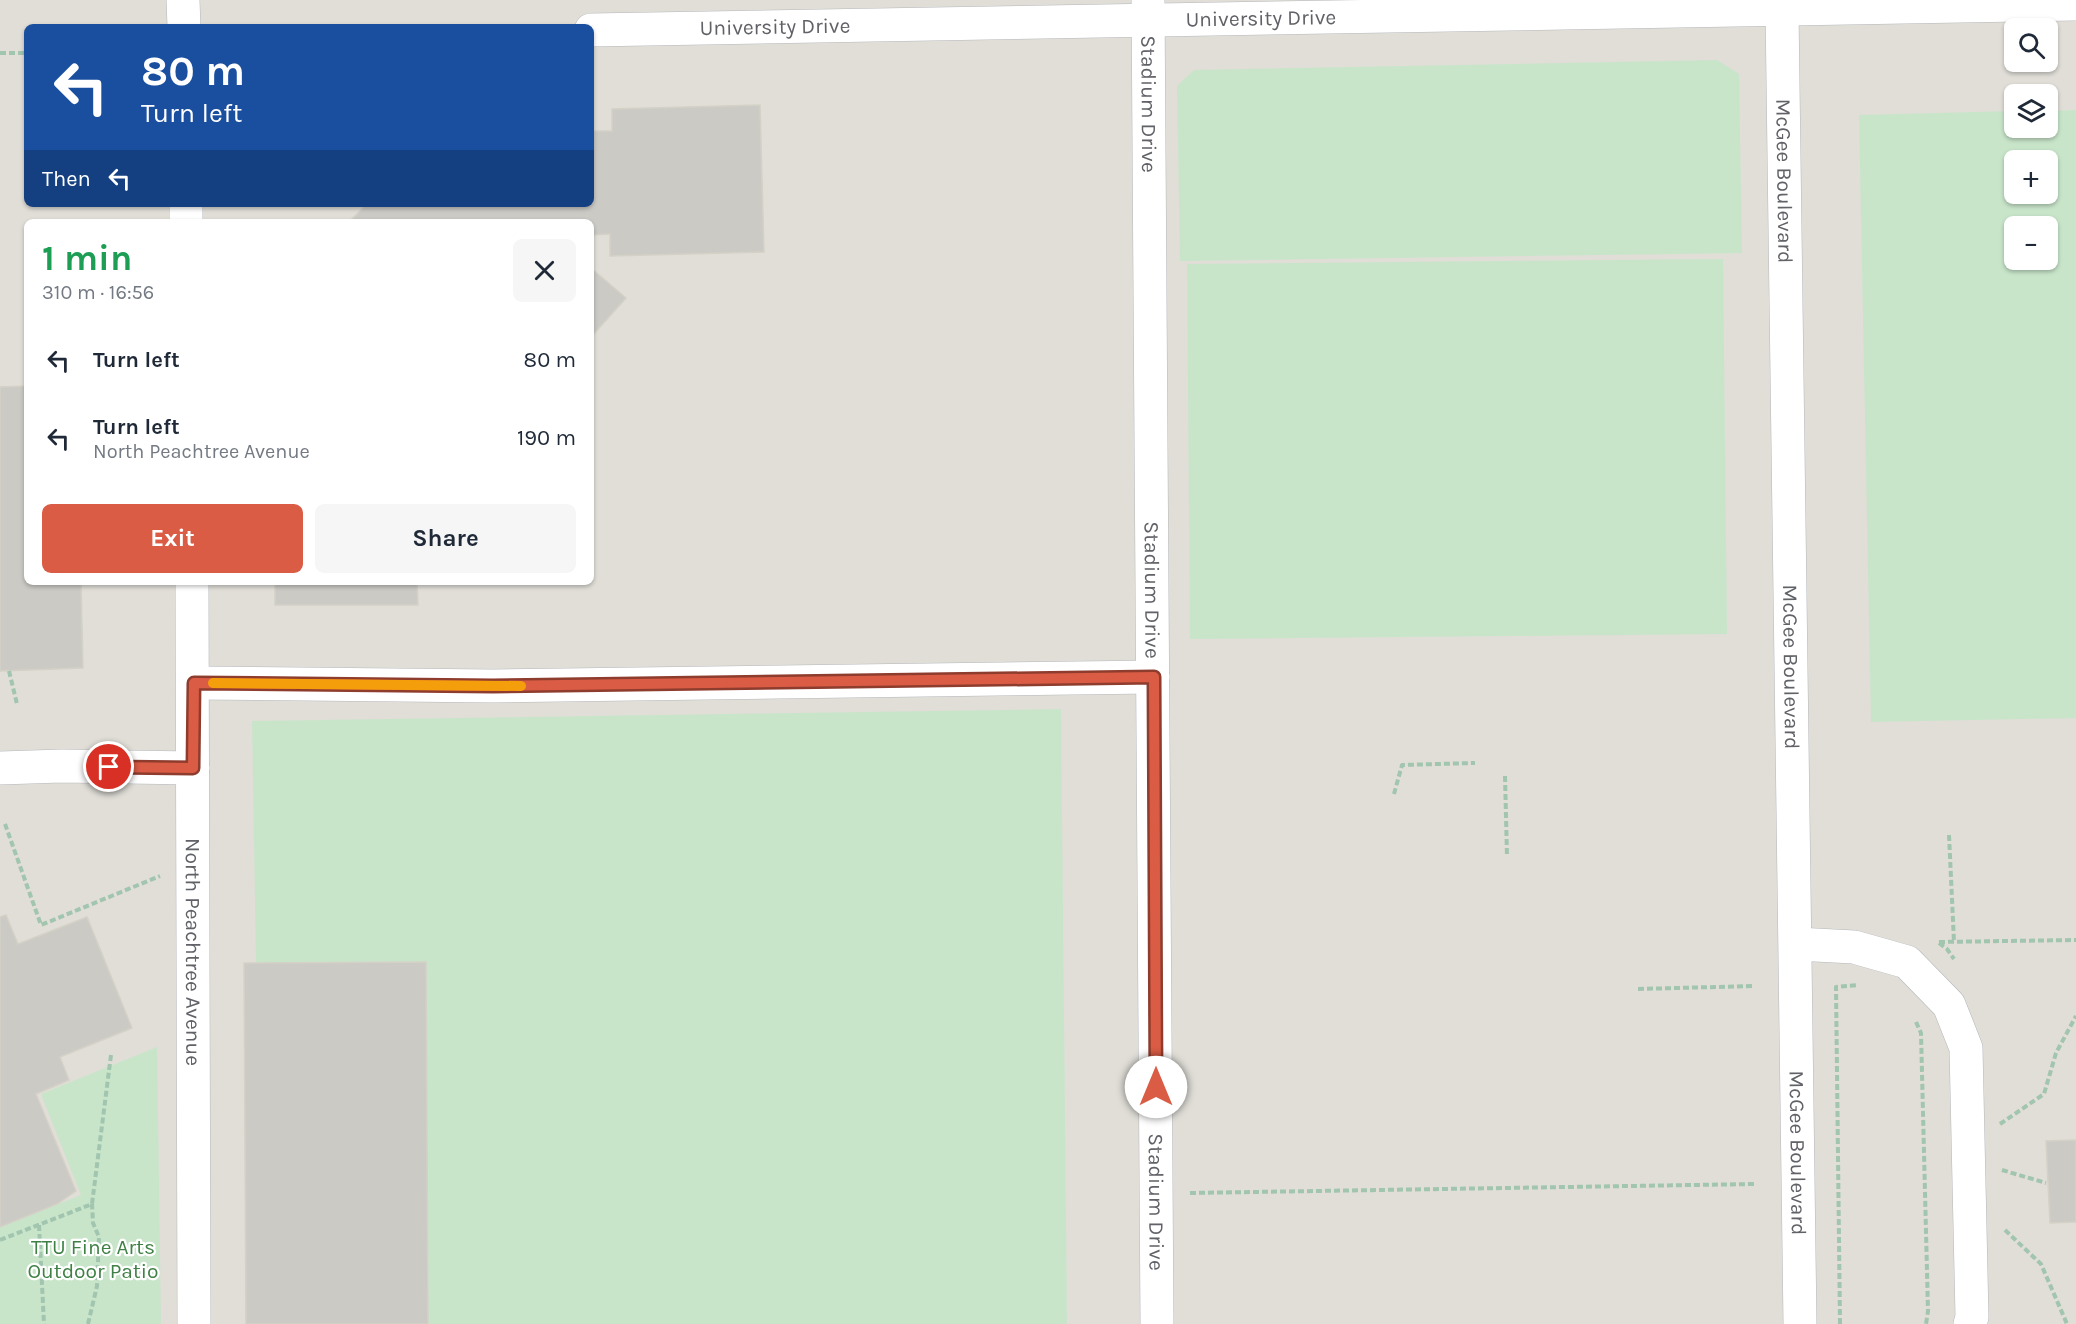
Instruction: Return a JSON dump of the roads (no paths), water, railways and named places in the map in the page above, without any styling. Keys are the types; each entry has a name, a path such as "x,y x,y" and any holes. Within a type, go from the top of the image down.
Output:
{"street":[{"path":"183,0 183,24"},
{"name":"University Drive","path":"594,30 1024,11 1782,10 2076,4"},
{"name":"McGee Boulevard","path":"1782,10 1800,1324"},
{"name":"Stadium Drive","path":"1148,11 1157,1324"},
{"name":"North Peachtree Avenue","path":"192,585 194,1324"},
{"path":"194,683 493,686 1154,677"},
{"path":"0,768 62,766 193,768"},
{"path":"1796,944 1854,947 1907,962 1949,1005 1966,1048 1972,1305 1970,1324"}],"park label":[{"name":"TTU Fine Arts Outdoor Patio","path":"93,1259"}]}
